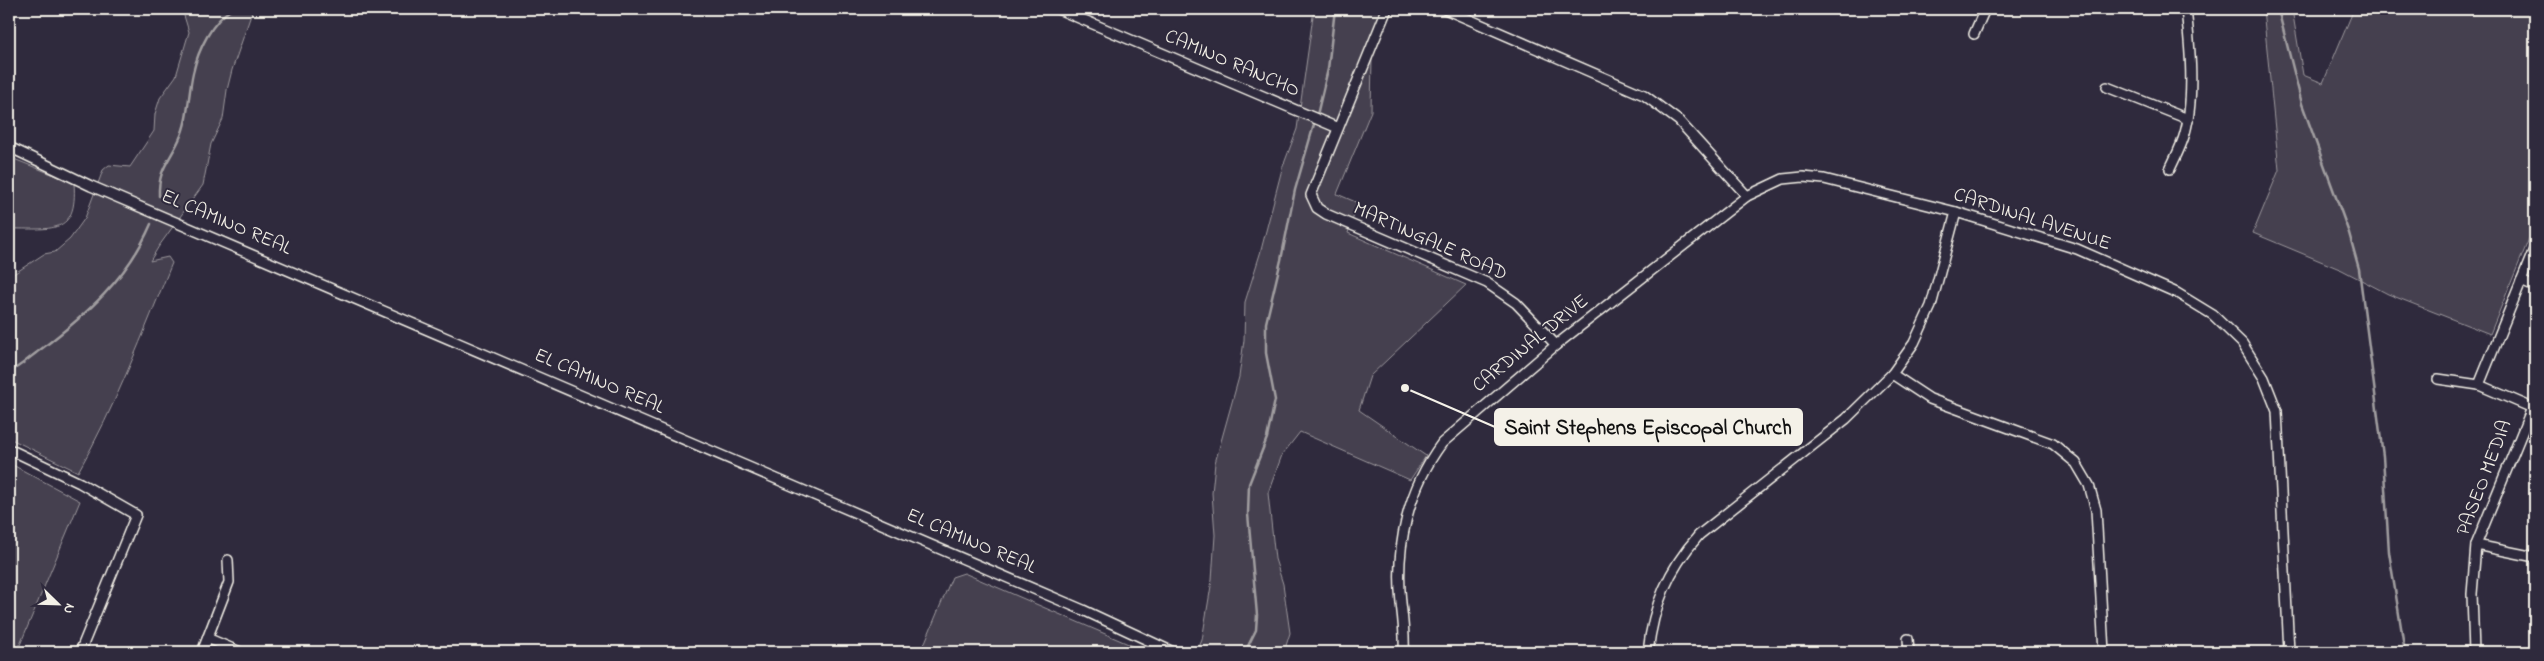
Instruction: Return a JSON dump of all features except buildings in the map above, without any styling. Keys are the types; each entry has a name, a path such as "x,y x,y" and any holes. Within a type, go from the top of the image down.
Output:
{"street":[{"name":"CAMINO RANCHO","path":"1058,9 1338,128"},
{"path":"1338,128 1388,9"},
{"path":"1445,9 1644,95 1679,121 1747,196"},
{"path":"1974,34 1985,9"},
{"path":"2170,169 2185,134 2188,119 2191,52 2186,9"},
{"path":"2107,87 2188,119"},
{"name":"MARTINGALE ROAD","path":"1338,128 1312,195 1317,208 1326,214 1487,283 1516,302 1556,345"},
{"name":"EL CAMINO REAL","path":"9,147 91,186 1083,610 1173,652"},
{"name":"CARDINAL AVENUE","path":"1747,196 1783,179 1803,177 1854,185 1956,212 2077,249 2177,293 2213,315 2242,342 2264,378 2277,411 2289,652"},
{"name":"CARDINAL DRIVE","path":"1404,652 1401,547 1411,502 1429,460 1442,443 1461,425 1556,345 1747,196"},
{"path":"1648,652 1651,628 1657,605 1676,564 1686,549 1699,535 1846,419 1892,374 1914,343 1931,306 1956,212"},
{"path":"2479,385 2535,247"},
{"path":"2521,281 2535,287"},
{"path":"1892,374 1930,399 2053,444 2076,463 2089,485 2096,510 2104,652"},
{"path":"2438,380 2479,385 2534,408"},
{"name":"PASEO MEDIA","path":"2474,652 2472,594 2476,545 2534,408"},
{"path":"9,449 118,503 136,515 82,651"},
{"path":"2476,545 2535,557"},
{"path":"202,652 229,582 228,560"},
{"path":"207,638 240,652"},
{"path":"1908,639 1909,652"}],"shaded area":[{"path":"182,9 253,9 232,70 223,119 211,144 203,185 150,261 168,257 172,263 117,395 78,472 9,438 9,277 44,254 55,252 70,239 85,218 103,170 109,165 130,167 154,131 155,114 160,98 176,76 189,32"},
{"path":"1314,9 1386,9 1372,57 1371,111 1337,194 1358,203 1348,233 1466,285 1370,376 1359,410 1426,456 1410,480 1300,432 1282,455 1268,493 1275,559 1283,584 1290,633 1284,652 1197,652 1202,640 1212,580 1215,535 1212,493 1215,463 1239,377 1244,340 1245,302 1260,254 1282,169 1297,129"},
{"path":"2263,9 2292,9 2303,75 2323,83 2354,9 2535,9 2535,224 2490,334 2388,294 2342,270 2253,233 2279,170"},
{"path":"9,157 74,183 74,200 71,213 66,221 58,226 49,228 9,229"},
{"path":"9,463 80,501 17,652 9,652"},
{"path":"964,573 1147,652 921,652 952,577"}],"waterway":[{"path":"159,196 162,172 179,140 185,124 193,73 198,55 212,28 232,9"},
{"path":"1317,115 1328,69 1335,9"},
{"path":"2278,9 2302,104 2349,233 2359,269 2383,456 2389,552 2405,652"},
{"path":"1245,652 1256,630 1257,615 1248,514 1249,484 1267,438 1275,400 1266,353 1266,323 1295,190 1315,121"},
{"path":"9,372 57,337 104,294 130,262 151,224"}],"place":[{"name":"Saint Stephens Episcopal Church","path":"1405,388"}]}
